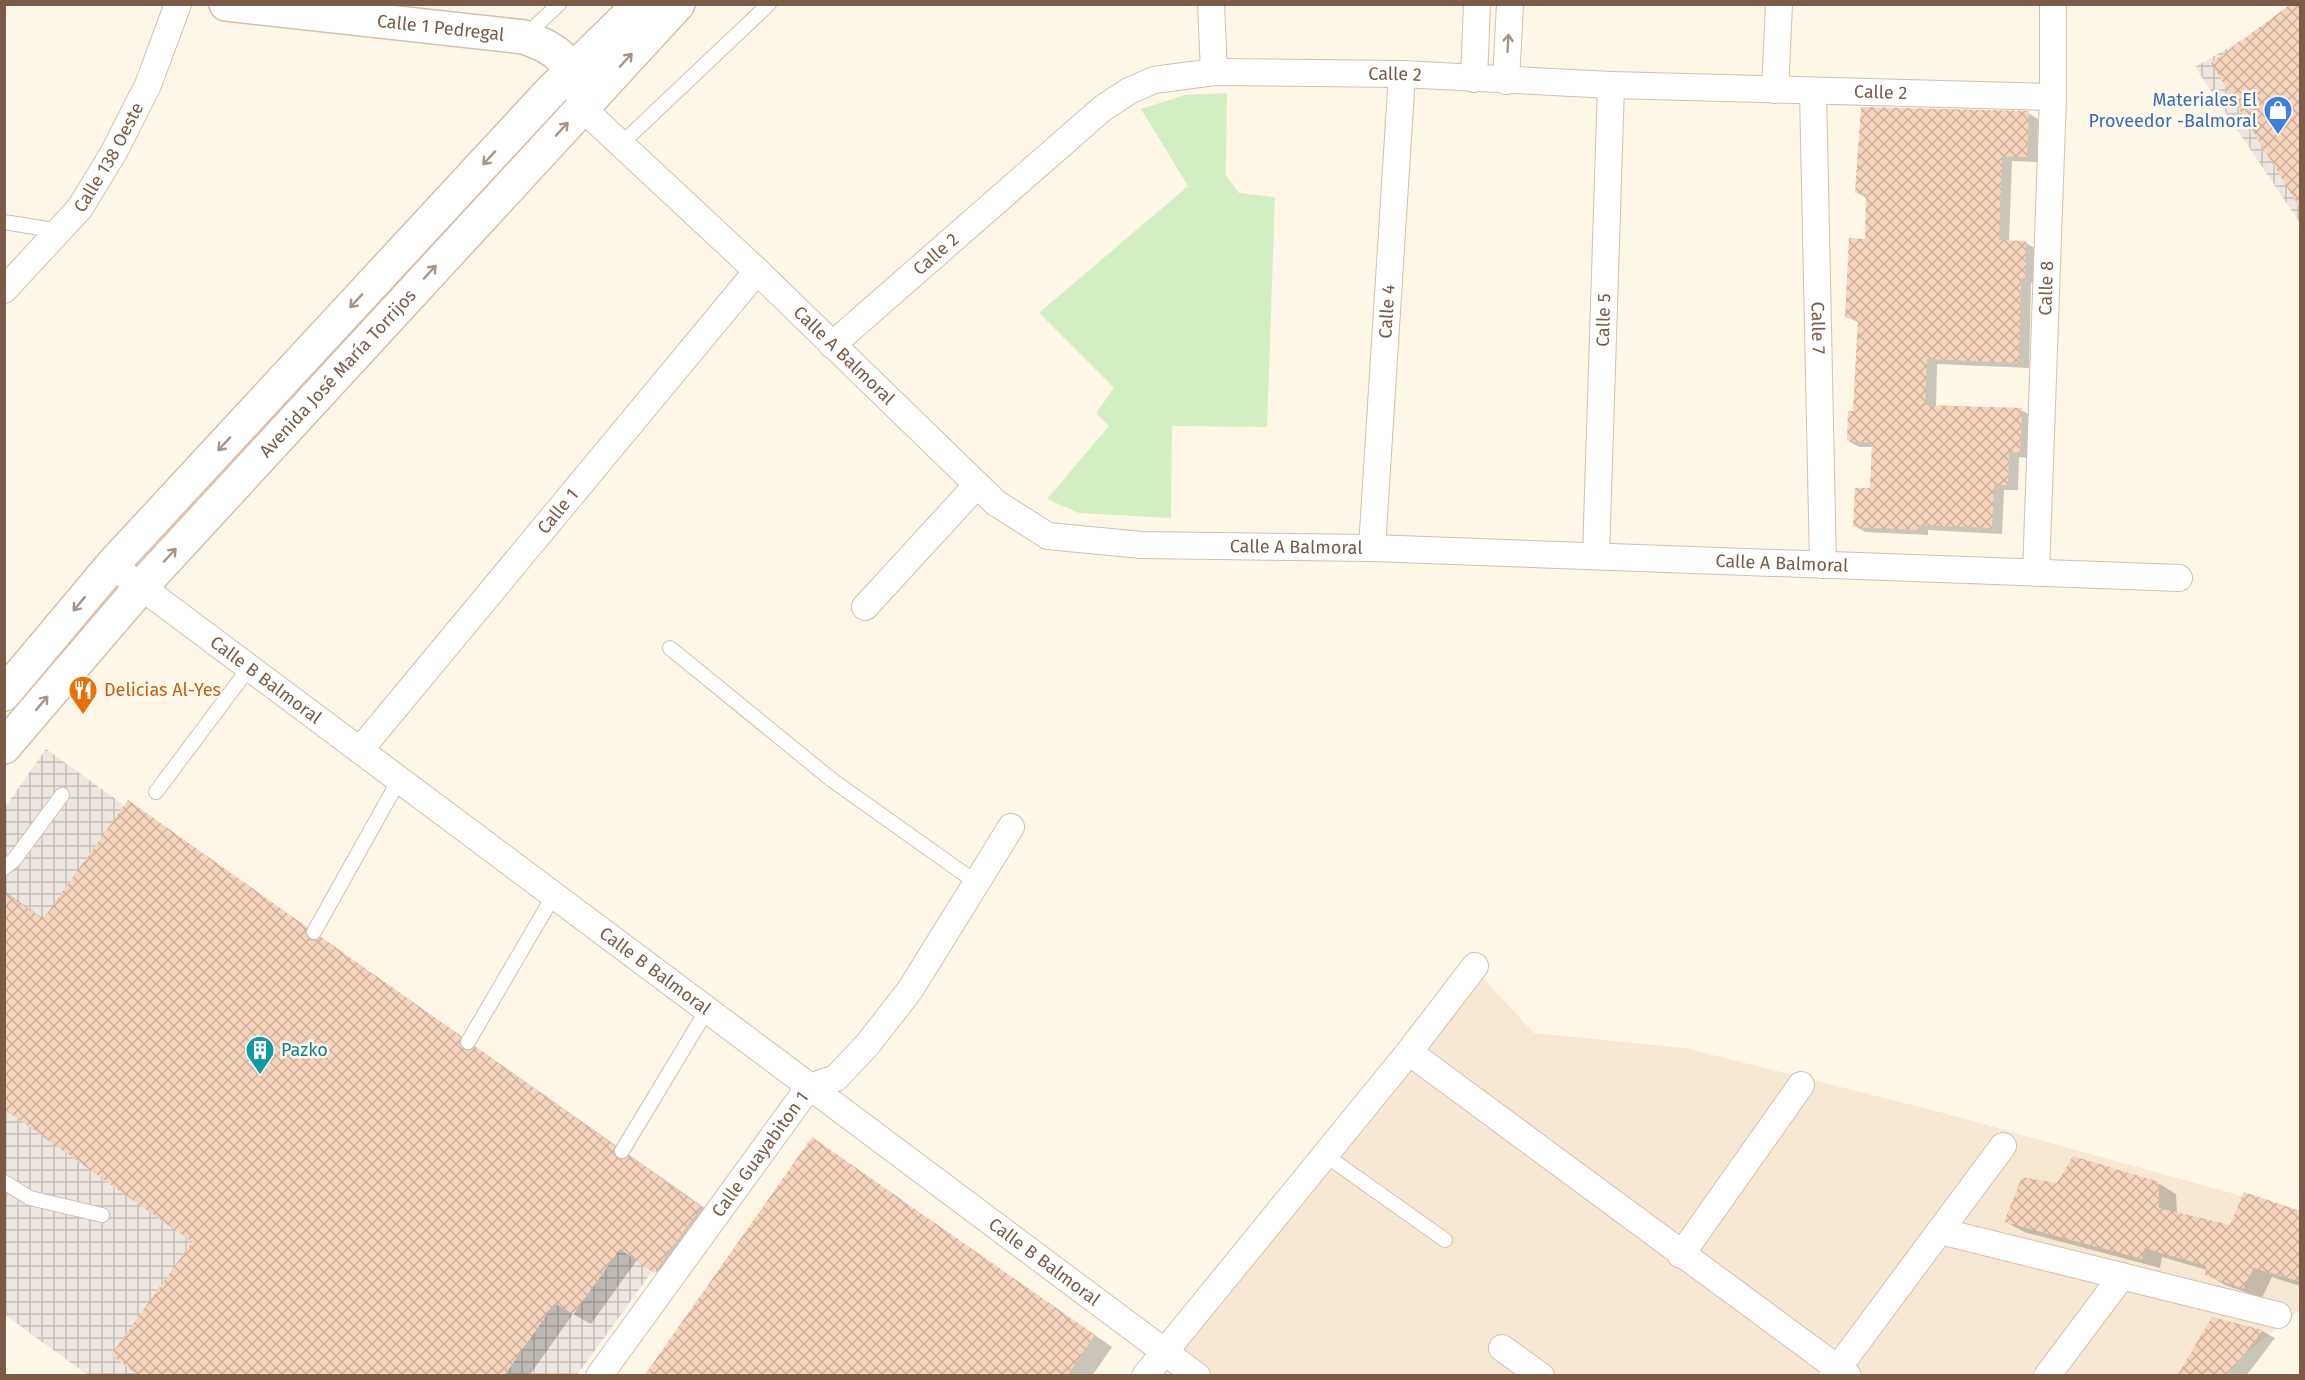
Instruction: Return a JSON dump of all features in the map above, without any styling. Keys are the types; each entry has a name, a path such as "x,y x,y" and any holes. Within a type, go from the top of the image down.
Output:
{"main road":[{"name":"Calle 1 Pedregal","path":"226,4 524,37 544,44 561,54 572,69 586,103"},
{"name":"Avenida José María Torrijos","path":"4,694 112,566 572,69 640,4"},
{"name":"Avenida José María Torrijos","path":"4,747 141,588 678,4"}],"street":[{"name":"Calle 138 Oeste","path":"4,290 80,208 114,152 148,85 178,4"},
{"path":"1211,4 1214,72"},
{"path":"1474,79 1477,4"},
{"path":"1506,81 1510,4"},
{"path":"1775,90 1779,4"},
{"name":"Calle 8","path":"2036,573 2053,97 2052,4"},
{"name":"Calle 2","path":"832,345 1103,108 1129,91 1154,80 1214,72 1402,74 1611,85 2053,97"},
{"name":"Calle 4","path":"1372,548 1402,74"},
{"name":"Calle 5","path":"1596,556 1611,85"},
{"name":"Calle 7","path":"1813,91 1823,565"},
{"name":"Calle A Balmoral","path":"586,103 594,119 620,145 757,271 996,503 1047,536 1141,545 1372,548 2179,578"},
{"name":"Calle 1","path":"360,750 757,271"},
{"path":"866,607 978,485"},
{"name":"Calle B Balmoral","path":"112,566 1197,1376"},
{"name":"Calle Guayabiton 1","path":"599,1376 809,1087 836,1078 868,1044 910,990 1011,827"},
{"path":"1145,1376 1409,1052 1475,966"},
{"path":"1409,1052 1840,1373 2003,1146"},
{"path":"1681,1255 1801,1085"},
{"path":"1940,1231 2278,1316"},
{"path":"2048,1376 2122,1276"},
{"path":"1502,1348 1541,1376"}],"lane":[{"path":"524,37 560,4"},
{"path":"620,145 770,4"},
{"path":"4,222 59,231"},
{"path":"670,648 832,780 977,883"},
{"path":"156,792 249,668"},
{"path":"314,932 399,780"},
{"path":"4,868 14,860 62,795"},
{"path":"468,1042 554,895"},
{"path":"622,1151 707,1010"},
{"path":"1325,1155 1445,1240"},
{"path":"4,1182 30,1198 102,1215"}],"shaded area":[{"name":"Materiales El Proveedor -Balmoral","path":"2300,6 2300,223 2195,67"},
{"name":"Pazko","path":"46,749 693,1215 577,1375 88,1375 5,1315 5,807"},
{"path":"1476,971 1534,1033 1685,1048 1936,1111 2300,1212 2300,1310 2218,1375 1155,1376"}],"green space":[{"path":"1227,93 1226,175 1239,193 1275,197 1267,427 1172,426 1171,518 1079,513 1047,499 1109,426 1096,413 1114,388 1039,313 1188,186 1141,109 1185,95"}],"building":[{"name":"Materiales El Proveedor -Balmoral","path":"2291,4 2301,4 2301,210 2211,63"},
{"path":"1861,107 2029,111 2027,157 2002,156 1999,240 2026,241 2025,278 2021,278 2019,363 1927,359 1925,405 2022,408 2020,453 2009,452 2008,485 1994,485 1992,528 1918,525 1918,530 1853,527 1855,488 1870,488 1872,443 1847,441 1848,411 1853,411 1858,319 1845,318 1849,238 1865,239 1866,194 1855,193"},
{"name":"Pazko","path":"128,800 307,927 305,933 309,940 315,941 321,937 461,1036 459,1043 463,1049 469,1051 476,1047 615,1146 613,1151 617,1158 622,1160 630,1156 701,1207 654,1273 620,1249 573,1315 555,1303 504,1376 139,1376 111,1355 192,1242 4,1109 4,892 43,919"},
{"path":"812,1137 1095,1335 1067,1376 644,1376"},
{"path":"2073,1156 2159,1182 2159,1208 2230,1225 2244,1192 2301,1211 2301,1267 2298,1281 2254,1268 2243,1289 2205,1275 2206,1266 2144,1248 2142,1259 2004,1222 2022,1177 2057,1183"},
{"path":"2212,1317 2263,1330 2227,1376 2177,1376"}],"place":[{"name":"Materiales El Proveedor -Balmoral","path":"2278,136"},
{"name":"Delicias Al-Yes","path":"83,716"},
{"name":"Pazko","path":"260,1076"}]}
